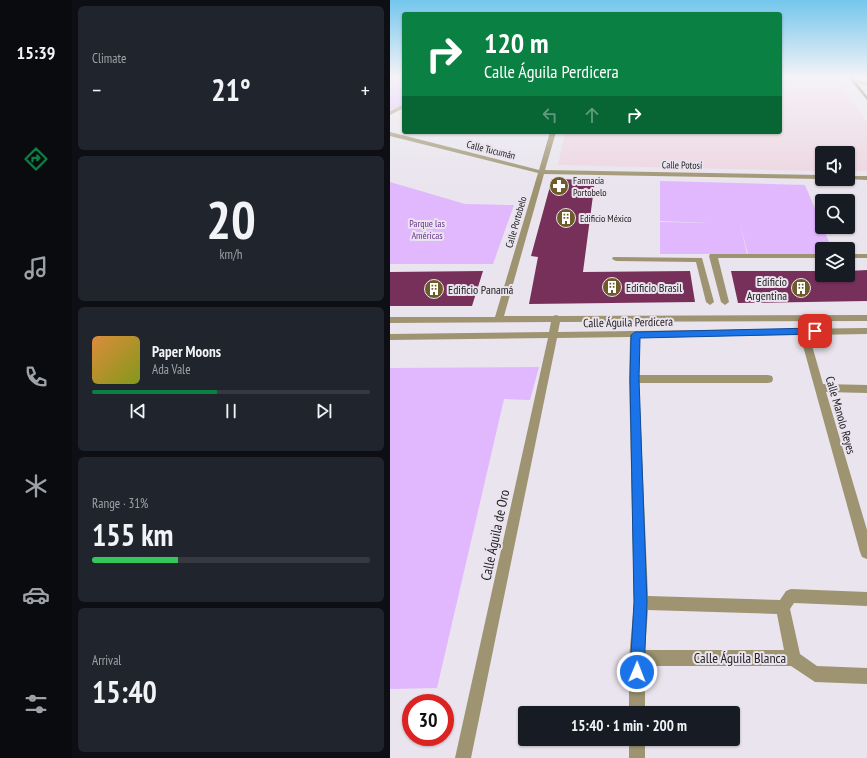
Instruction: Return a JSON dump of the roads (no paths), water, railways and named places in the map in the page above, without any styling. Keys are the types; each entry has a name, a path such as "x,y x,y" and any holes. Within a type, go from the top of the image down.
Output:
{"street":[{"name":"Calle Tucumán","path":"390,134 541,172"},
{"name":"Calle Portobelo","path":"499,318 552,134"},
{"name":"Calle Potosí","path":"541,172 815,177"},
{"path":"855,178 867,178"},
{"path":"725,302 713,256 815,256"},
{"path":"855,256 867,256"},
{"path":"616,259 699,260 710,302"},
{"name":"Calle Águila Perdicera","path":"390,320 499,318 867,318"},
{"name":"Calle Águila de Oro","path":"463,758 550,359 556,318"},
{"name":"Calle Manolo Reyes","path":"802,331 867,552"},
{"name":"Calle Águila Perdicera","path":"390,337 867,331"},
{"path":"635,335 634,379 641,602 637,658 637,706"},
{"path":"634,379 768,379"},
{"path":"819,388 867,389"},
{"path":"641,602 783,607 790,596 867,599"},
{"name":"Calle Águila Blanca","path":"637,658 793,658 783,607"},
{"path":"793,658 816,674 867,676"},
{"path":"637,746 637,758"}],"place":[{"name":"Farmacia Portobelo","path":"559,186"},
{"name":"Edificio México","path":"566,218"},
{"name":"Edificio Brasil","path":"612,287"},
{"name":"Edificio Argentina","path":"801,288"},
{"name":"Edificio Panamá","path":"434,289"}],"park label":[{"name":"Parque las Américas","path":"427,228"}]}
